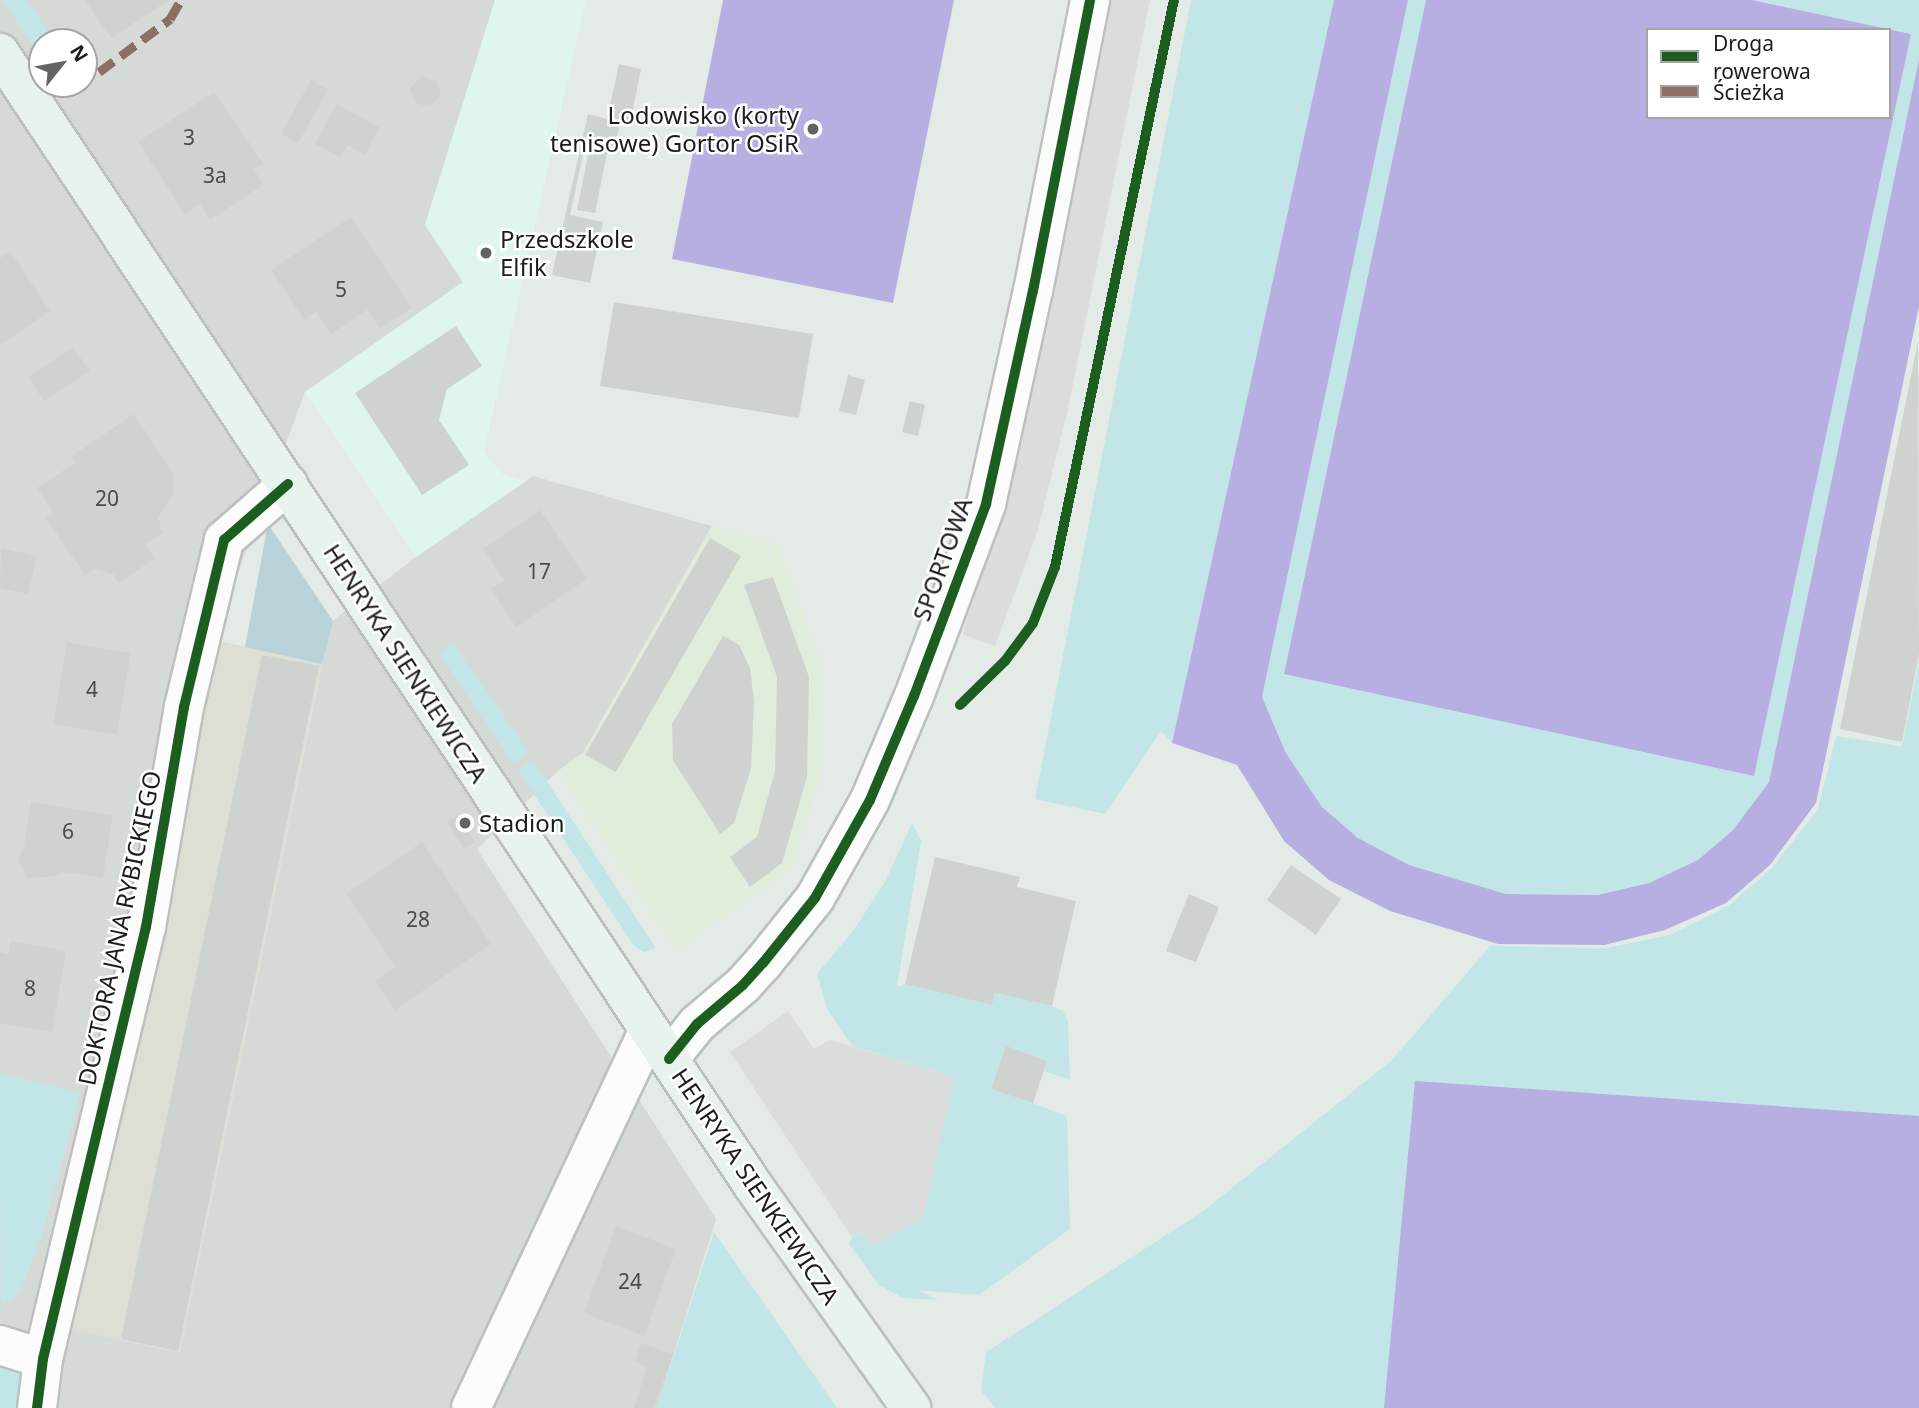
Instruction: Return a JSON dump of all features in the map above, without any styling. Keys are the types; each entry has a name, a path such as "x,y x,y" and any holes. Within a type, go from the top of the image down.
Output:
{"main road":[{"name":"HENRYKA SIENKIEWICZA","path":"0,53 752,1184 911,1408"}],"street":[{"name":"SPORTOWA","path":"471,1408 659,1044 697,1024 756,971 815,898 870,800 914,696 986,504 1030,304 1090,0"},
{"name":"DOKTORA JANA RYBICKIEGO","path":"37,1408 43,1359 146,927 184,707 224,540 288,484"},
{"path":"0,1345 43,1359"}],"shaded area":[{"path":"0,0 495,0 425,225 463,282 305,392 228,600 154,931 72,1329 180,1352 331,622 416,557 533,476 712,526 583,753 558,771 477,849 716,1219 657,1408 0,1408"},
{"path":"3,0 27,0 46,28 28,28 28,38"},
{"name":"Przedszkole Elfik","path":"495,0 586,0 484,452 503,474 526,481 416,557 305,392 463,282 425,225"},
{"name":"Lodowisko (korty tenisowe) Gortor OSiR","path":"723,0 954,0 893,303 672,259"},
{"path":"1112,0 1150,0 1068,409 1037,533 995,646 962,634 1006,505 1054,289"},
{"path":"1191,0 1334,0 1172,743 1161,731 1105,814 1035,799"},
{"path":"1334,0 1408,0 1262,697 1286,753 1322,807 1358,838 1409,865 1506,894 1598,895 1649,883 1698,860 1733,830 1769,782 1919,59 1919,306 1816,803 1770,865 1726,903 1665,930 1604,945 1498,944 1390,911 1329,880 1284,841 1237,765 1172,743"},
{"path":"1408,0 1426,0 1284,674 1754,775 1911,34 1752,0 1919,0 1919,59 1769,782 1733,830 1698,860 1649,883 1598,895 1506,894 1409,865 1358,838 1322,807 1286,753 1262,697"},
{"path":"1426,0 1752,0 1883,28 1646,28 1646,119 1891,119 1891,30 1911,34 1754,776 1284,674"},
{"path":"268,524 333,621 322,664 245,647"},
{"path":"712,526 777,544 822,664 823,768 792,869 676,950 558,771 583,753"},
{"path":"219,641 322,664 180,1353 72,1330"},
{"path":"453,643 529,753 513,763 439,653"},
{"path":"1919,663 1919,1408 996,1408 981,1391 986,1352 1203,1211 1392,1060 1490,946 1606,948 1670,935 1728,906 1772,868 1818,809 1836,736 1902,746"},
{"path":"533,760 656,948 644,952 634,946 518,770"},
{"path":"912,823 921,841 897,987 905,984 992,1005 995,993 1052,1006 1063,1011 1068,1021 1070,1080 1044,1071 1047,1061 1006,1047 992,1088 1067,1116 1070,1229 979,1295 918,1290 938,1300 903,1298 879,1285 849,1244 852,1237 862,1232 871,1245 954,1077 852,1046 827,1009 817,974 853,931 886,880"},
{"path":"788,1011 814,1049 830,1040 954,1077 923,1218 871,1245 862,1232 852,1237 730,1052"},
{"path":"0,1073 80,1093 43,1233 21,1289 13,1298 1,1303"},
{"path":"1415,1081 1919,1116 1919,1408 1384,1408"},
{"path":"714,1232 835,1405 837,1408 657,1408"},
{"path":"0,1366 24,1375 17,1408 0,1408"}],"building":[{"path":"85,0 169,0 111,38"},
{"path":"619,64 641,69 630,124 620,122 615,147 586,141 570,215 603,222 590,283 552,275 588,114 607,119"},
{"path":"421,76 436,80 441,95 430,107 415,103 410,88"},
{"path":"311,80 328,90 298,143 281,134"},
{"path":"214,92 263,163 254,169 263,185 210,220 200,204 185,214 138,142"},
{"path":"336,104 379,127 365,155 347,145 341,157 315,144"},
{"path":"590,145 608,148 595,213 577,210"},
{"path":"351,217 412,308 380,328 367,310 331,334 316,312 304,320 271,270"},
{"path":"10,251 50,311 0,345 0,258"},
{"path":"614,302 813,334 799,418 600,386"},
{"path":"456,326 482,366 447,389 439,420 469,465 422,495 355,393"},
{"path":"1918,341 1919,654 1902,742 1840,729"},
{"path":"73,347 90,371 44,401 28,377"},
{"path":"848,375 865,380 856,415 839,411"},
{"path":"910,401 925,405 918,436 902,432"},
{"path":"134,414 173,473 173,493 158,518 163,533 145,545 155,558 119,583 113,574 95,569 85,575 46,518 54,513 37,488 76,462 72,456"},
{"path":"540,510 587,579 516,627 491,589 504,580 483,549"},
{"path":"710,538 741,556 616,772 585,755"},
{"path":"1,548 37,556 28,594 0,588"},
{"path":"773,577 809,677 807,777 782,863 750,887 730,857 757,837 775,771 777,677 744,585"},
{"path":"723,636 739,645 750,668 754,701 751,769 734,823 720,834 673,760 672,724"},
{"path":"67,642 131,653 117,735 53,724"},
{"path":"262,655 319,666 178,1351 121,1339"},
{"path":"31,802 113,815 103,878 63,872 56,876 28,878 17,859 24,848"},
{"path":"457,815 475,842 464,849 447,821"},
{"path":"422,842 491,944 395,1010 375,981 395,967 346,894"},
{"path":"935,857 1020,877 1017,887 1076,901 1052,1006 995,993 992,1005 905,984"},
{"path":"1291,865 1341,899 1316,935 1267,900"},
{"path":"1189,894 1219,907 1196,962 1166,951"},
{"path":"11,941 66,951 52,1032 0,1023 0,952 9,954"},
{"path":"1006,1046 1047,1061 1033,1103 991,1089"},
{"path":"616,1226 676,1249 644,1336 584,1313"},
{"path":"641,1343 673,1354 654,1408 634,1408 647,1366 635,1362"}],"marked path":[{"path":"99,72 170,19 181,0"}],"cycle path":[{"path":"669,1059 697,1024 743,985 763,963 815,898 870,800 914,696 986,504 1033,291 1090,0"},
{"path":"960,705 1005,661 1033,623 1055,567 1174,0"},
{"path":"37,1408 43,1359 146,927 184,707 224,540 288,484"}],"place":[{"name":"Lodowisko (korty tenisowe) Gortor OSiR","path":"813,129"},
{"name":"Przedszkole Elfik","path":"486,253"},
{"name":"Stadion","path":"465,823"}]}
